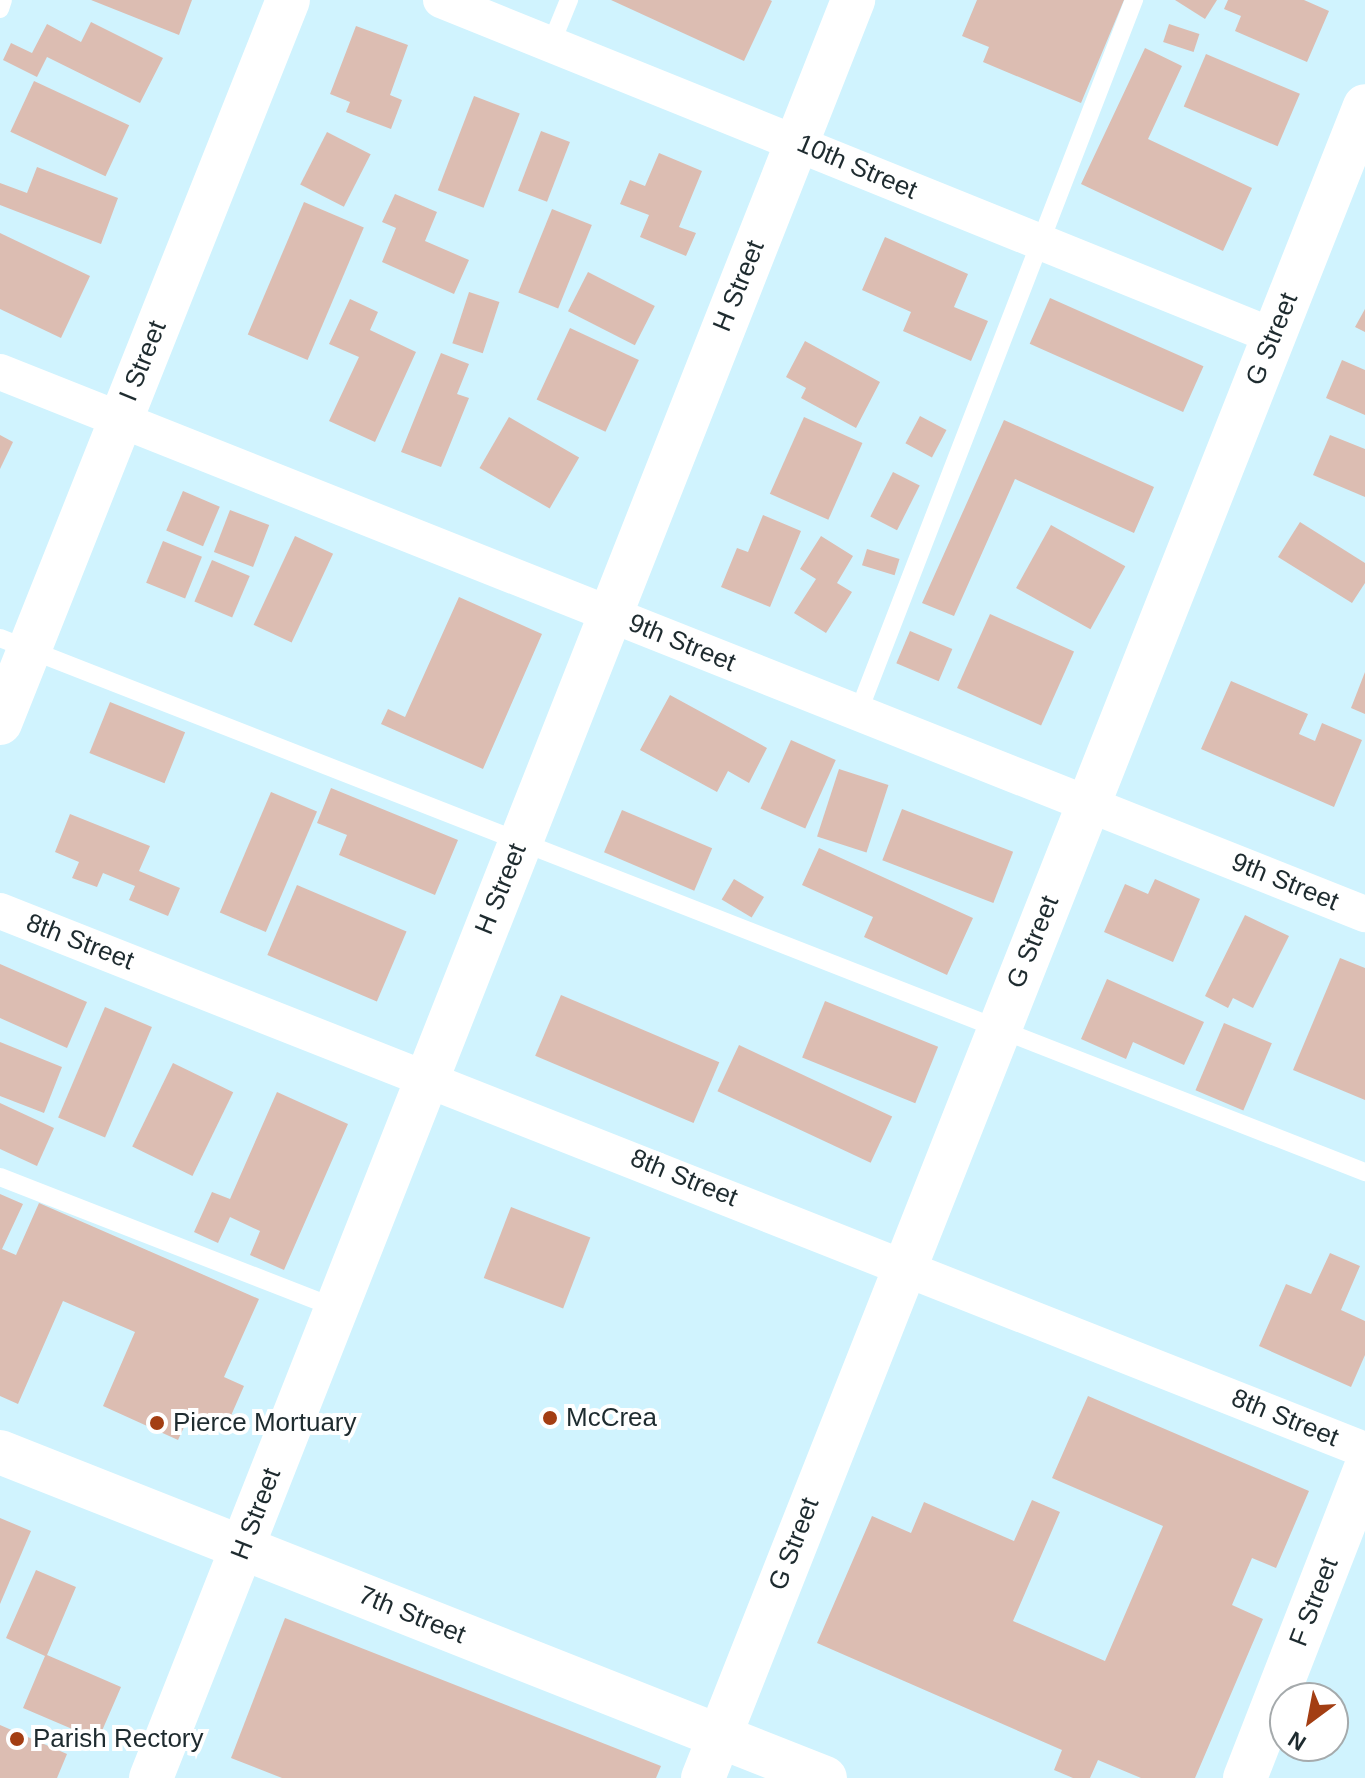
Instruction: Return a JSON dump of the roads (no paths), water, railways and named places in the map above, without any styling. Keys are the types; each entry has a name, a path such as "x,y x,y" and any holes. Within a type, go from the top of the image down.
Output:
{"street":[{"name":"I Street","path":"0,723 14,644 120,419 288,0"},
{"name":"10th Street","path":"441,0 1273,336"},
{"name":"H Street","path":"151,1778 853,0"},
{"name":"G Street","path":"703,1778 1365,106"},
{"name":"9th Street","path":"0,372 1365,914"},
{"name":"8th Street","path":"0,911 427,1074 1365,1450"},
{"name":"7th Street","path":"0,1452 825,1778"},
{"name":"F Street","path":"1245,1778 1365,1471"}],"lane":[{"path":"0,9 3,0"},
{"path":"551,44 569,0"},
{"path":"858,713 1038,241 1134,0"},
{"path":"14,644 518,845 1365,1172"},
{"path":"0,1177 337,1309"}],"place":[{"name":"McCrea","path":"550,1418"},
{"name":"Pierce Mortuary","path":"157,1423"},
{"name":"Parish Rectory","path":"17,1739"}]}
